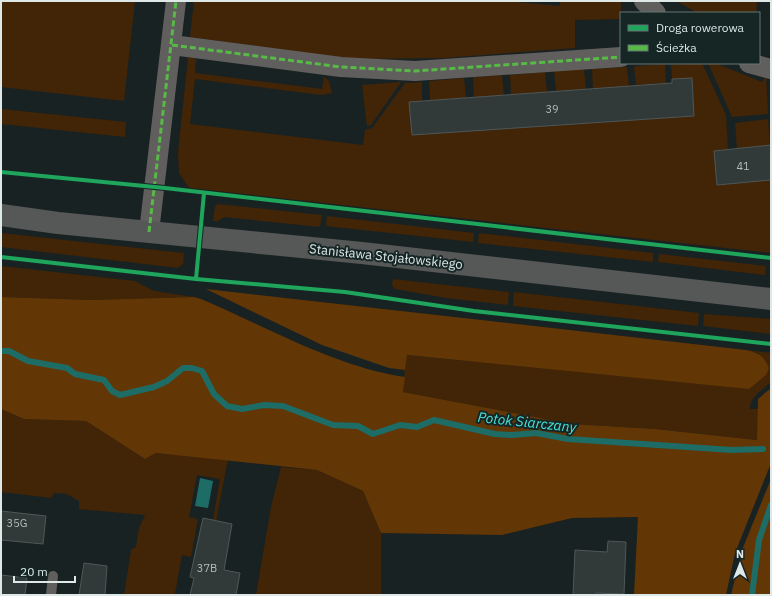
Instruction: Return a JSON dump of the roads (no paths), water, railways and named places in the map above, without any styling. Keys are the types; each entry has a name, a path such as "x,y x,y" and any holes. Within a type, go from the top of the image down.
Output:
{"street":[{"path":"149,232 176,1"},
{"path":"644,1 655,12"},
{"path":"172,45 341,67 415,71 620,57"},
{"path":"753,64 771,69"},
{"name":"Stanisława Stojałowskiego","path":"1,215 44,221 369,254 771,299"}],"lane":[{"path":"51,595 53,576"}],"water":[{"path":"200,478 213,481 208,508 195,506"}],"waterway":[{"name":"Potok Siarczany","path":"1,351 9,351 28,361 67,368 75,374 104,380 112,391 120,395 154,387 167,381 183,368 192,368 202,371 214,394 227,406 242,409 264,405 283,406 333,425 358,426 373,434 400,425 417,427 434,420 495,434 512,435 536,433 568,439 732,450 763,449"},
{"path":"752,595 759,540 771,505"}]}
